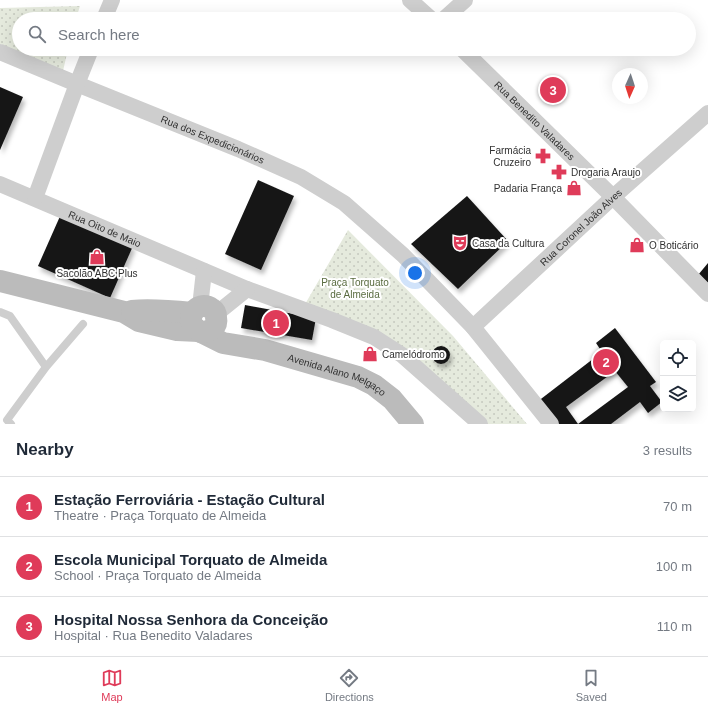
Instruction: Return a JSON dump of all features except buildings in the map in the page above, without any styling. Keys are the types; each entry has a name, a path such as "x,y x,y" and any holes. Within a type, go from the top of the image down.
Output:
{"street":[{"path":"107,12 112,0"},
{"path":"410,0 423,12"},
{"path":"452,12 465,0"},
{"name":"Rua dos Expedicionários","path":"0,52 238,149 301,177 344,203 403,255 473,327"},
{"path":"35,198 77,84 89,56"},
{"name":"Rua Benedito Valadares","path":"469,56 614,197 708,294"},
{"name":"Rua Coronel João Alves","path":"473,327 708,113"},
{"name":"Rua Oito de Maio","path":"0,184 207,272"},
{"path":"204,320 207,272 247,289 374,337 402,355 480,424"},
{"name":"Avenida Alano Melgaço","path":"0,281 124,312 165,310 204,320 223,343 265,350 358,377 374,385 392,399 413,424"},
{"path":"204,320 247,289"},
{"path":"473,327 551,424"}],"lane":[{"path":"0,312 10,316 46,366"},
{"path":"11,424 7,420 46,366 83,324"}],"green space":[{"path":"80,6 78,12 12,12 12,49 0,44 0,8"},
{"path":"28,56 66,56 63,71"},
{"name":"Praça Torquato de Almeida","path":"348,230 453,336 527,424 486,424 420,364 304,306"}],"place":[{"name":"Hospital Nossa Senhora da Conceição","path":"553,90"},
{"name":"Farmácia Cruzeiro","path":"543,156"},
{"name":"Drogaria Araujo","path":"559,172"},
{"name":"Padaria França","path":"574,188"},
{"name":"Casa da Cultura","path":"460,243"},
{"name":"O Boticário","path":"637,245"},
{"name":"Sacolão ABC Plus","path":"97,257"},
{"name":"Estação Ferroviária - Estação Cultural","path":"276,323"},
{"name":"Camelódromo","path":"370,354"},
{"name":"Escola Municipal Torquato de Almeida","path":"606,362"}]}
